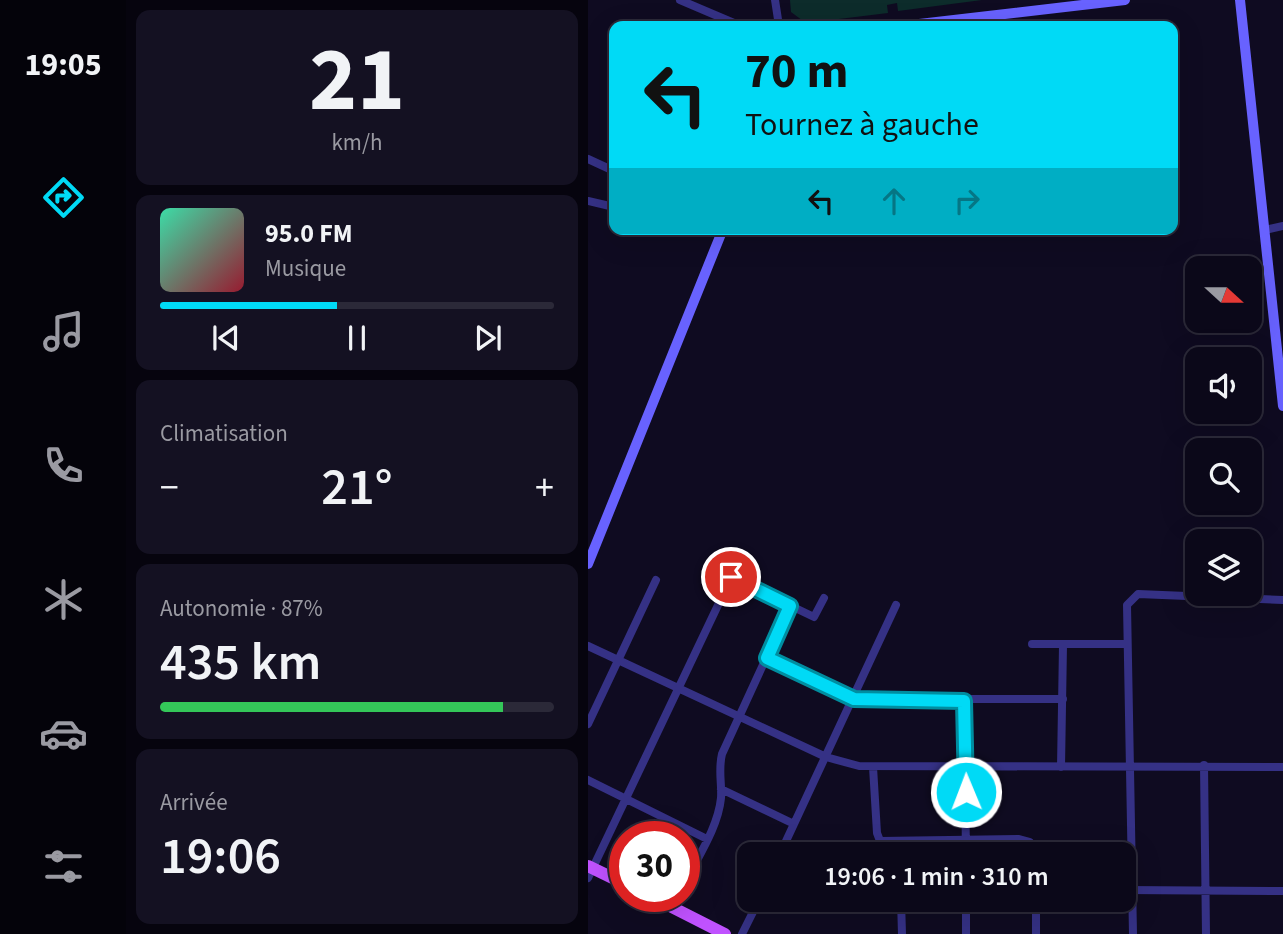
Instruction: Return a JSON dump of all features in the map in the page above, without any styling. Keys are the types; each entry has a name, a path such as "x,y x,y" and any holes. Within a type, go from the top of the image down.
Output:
{"main road":[{"path":"590,871 609,878"},
{"path":"691,912 725,934"}],"street":[{"path":"680,0 729,21"},
{"path":"775,0 778,21"},
{"path":"945,21 1125,0"},
{"path":"1240,0 1283,406"},
{"path":"588,159 609,169"},
{"path":"588,201 609,205"},
{"path":"1265,230 1283,226"},
{"path":"588,564 721,235"},
{"path":"590,871 740,559"},
{"path":"731,577 814,617 824,598"},
{"path":"588,724 656,580"},
{"path":"1131,842 1127,605 1138,594 1283,600"},
{"path":"786,842 896,605"},
{"path":"700,853 718,811 721,789 718,768 722,754 790,606"},
{"path":"1032,644 1126,644"},
{"path":"1062,767 1063,645"},
{"path":"588,646 826,757 873,767 1283,767"},
{"path":"767,658 854,699 1063,699"},
{"path":"964,701 966,841"},
{"path":"1204,765 1206,934"},
{"path":"873,767 880,841 1030,842"},
{"path":"588,780 707,839"},
{"path":"721,789 794,824"},
{"path":"1136,890 1283,891"},
{"path":"743,934 753,912"},
{"path":"901,912 902,934"},
{"path":"966,912 966,934"},
{"path":"1036,912 1036,934"},
{"path":"1133,912 1133,934"}],"green space":[{"path":"790,0 982,0 898,11 897,3 887,5 888,13 822,21 803,21 791,12"}],"route":[{"path":"731,577 790,606 767,658 854,699 964,701 966,792"}]}
